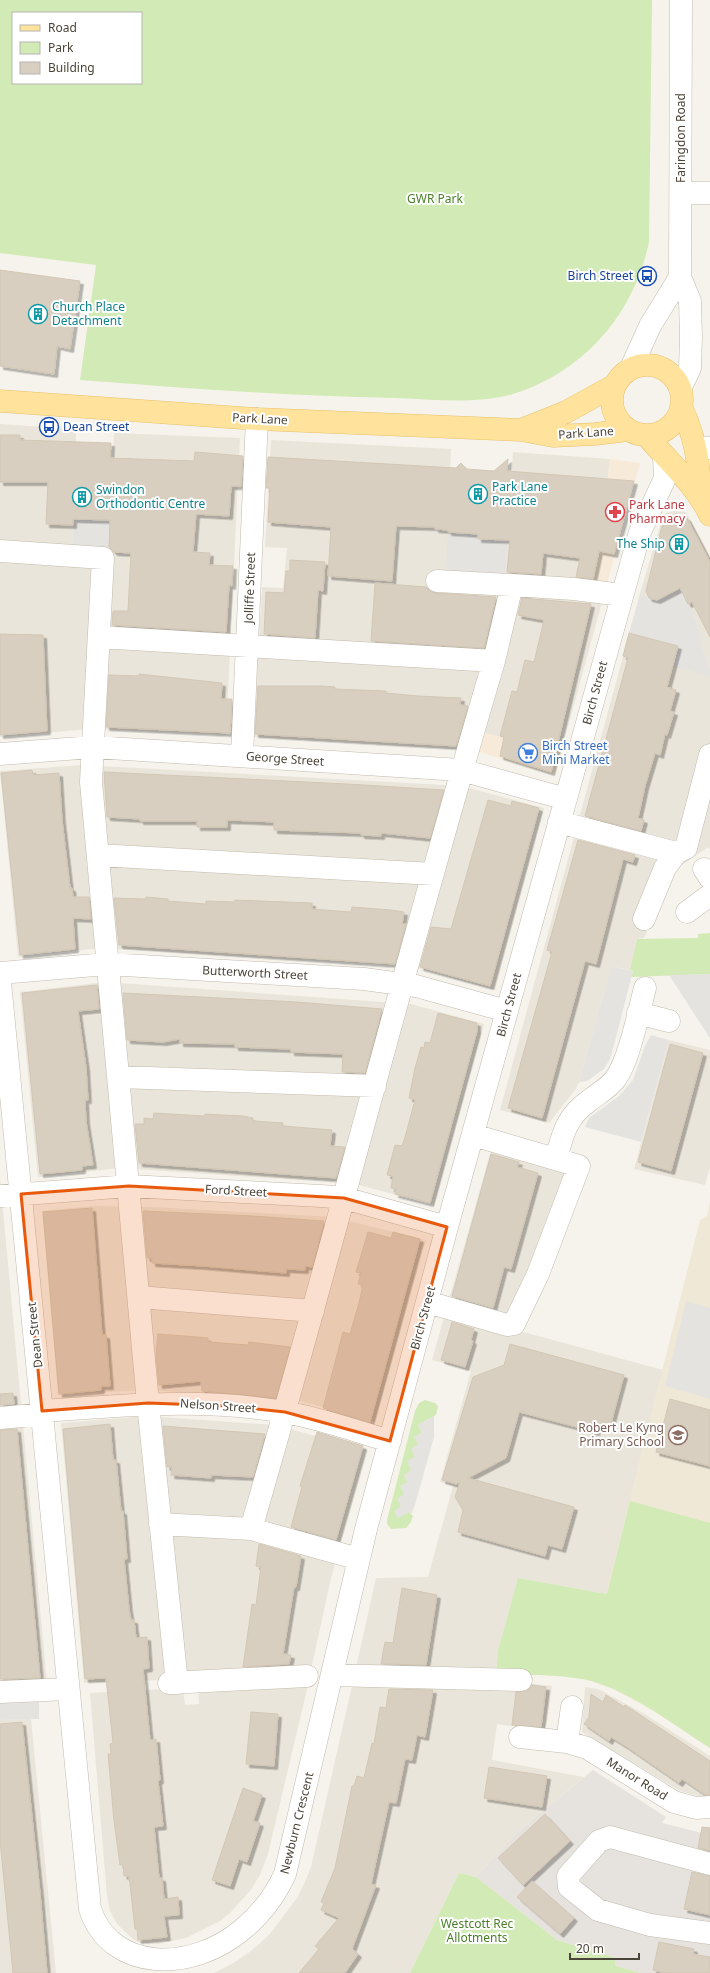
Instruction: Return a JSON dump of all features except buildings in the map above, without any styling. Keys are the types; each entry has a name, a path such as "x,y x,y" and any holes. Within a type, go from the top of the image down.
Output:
{"main road":[{"path":"631,368 646,365 659,367 671,374 681,398 689,424 703,448 700,476 705,506"},
{"name":"Park Lane","path":"631,368 620,377 615,385 611,402 613,410 621,424 637,432"},
{"name":"Park Lane","path":"521,430 566,412 615,385"},
{"name":"Park Lane","path":"0,402 257,419 521,430 553,436 637,432 659,433 671,426 676,420 681,398"},
{"path":"637,432 664,456 705,506"}],"street":[{"name":"Faringdon Road","path":"681,0 680,277 690,301 691,337 690,368 681,398"},
{"path":"681,193 710,194"},
{"path":"631,368 650,326 680,277"},
{"name":"Jolliffe Street","path":"242,756 257,419"},
{"name":"Birch Street","path":"359,1559 447,1227 640,532 646,515 665,478 666,467 664,456"},
{"path":"0,551 103,558 91,782 160,1524 173,1683 307,1676"},
{"path":"437,581 568,588 622,596"},
{"path":"251,1529 313,1311 461,770 494,661 512,585"},
{"path":"99,637 494,661"},
{"name":"George Street","path":"0,754 92,747 461,770 566,799"},
{"path":"644,919 665,868 676,853 686,848 710,755"},
{"path":"559,822 676,853"},
{"path":"98,855 433,874"},
{"path":"687,912 710,895"},
{"name":"Butterworth Street","path":"0,973 107,964 403,983 507,1011"},
{"name":"Dean Street","path":"0,982 10,1195 42,1412 68,1689"},
{"path":"556,1159 566,1124 574,1113 609,1086 619,1074 645,988"},
{"path":"638,1013 669,1021"},
{"path":"119,1077 375,1086"},
{"path":"427,1302 507,1325 514,1324 538,1274 580,1166 473,1135"},
{"name":"Ford Street","path":"10,1195 129,1186 344,1198 447,1227"},
{"path":"139,1297 313,1311"},
{"name":"Nelson Street","path":"0,1418 42,1412 148,1403 228,1406 285,1412 390,1440"},
{"path":"160,1524 251,1529 359,1559"},
{"name":"Newburn Crescent","path":"68,1689 85,1872 94,1926 106,1944 119,1957 138,1964 155,1966 194,1957 227,1942 260,1913 280,1885 290,1859 359,1559"},
{"path":"332,1676 521,1680"},
{"path":"0,1692 68,1689"},
{"path":"567,1742 572,1707"},
{"name":"Manor Road","path":"520,1737 567,1742 587,1748 674,1802 696,1808 710,1807"},
{"path":"710,1864 610,1837 599,1841 568,1876 569,1887 598,1910 650,1924 710,1933"}],"highlighted area":[{"path":"129,1186 321,1196 344,1198 447,1227 390,1441 285,1412 228,1406 148,1403 42,1411 21,1194"}],"shaded area":[{"path":"0,424 76,429 72,548 0,542"},
{"path":"114,433 240,438 226,735 95,729 108,564"},
{"path":"271,440 451,449 448,530 505,581 513,452 610,459 601,543 607,584 561,752 504,737 473,750 253,737 262,587 283,588 287,548 265,547"},
{"path":"610,459 640,463 607,584 593,581 601,543"},
{"path":"674,511 686,512 710,556 710,849 708,847 672,872 644,938 637,939 630,970 611,966 579,1082 575,1090 549,1123 500,1110 641,590 663,516 666,513"},
{"path":"73,519 110,520 109,552 72,548"},
{"path":"509,520 505,581 445,579 448,532 478,531 478,539 484,539"},
{"path":"0,556 98,561 89,729 0,737"},
{"path":"680,588 698,626 696,627 702,638 700,639 700,643 710,670 710,676 670,665 675,645 629,633 640,595 657,600"},
{"path":"478,731 561,752 556,772 551,774 473,750"},
{"path":"82,765 462,786 544,808 495,990 414,967 101,948 18,957 0,771"},
{"path":"611,966 633,971 614,1045 610,1059 604,1069 587,1081 579,1082"},
{"path":"710,974 710,1038 669,975"},
{"path":"105,982 411,1004 484,1024 434,1205 355,1184 120,1168 38,1177 20,992"},
{"path":"651,1035 669,1040 641,1142 585,1127 589,1118 619,1096 633,1080 645,1046"},
{"path":"669,1040 710,1050 710,1167 705,1185 634,1169"},
{"path":"491,1150 581,1176 520,1331 663,1370 607,1594 518,1578 498,1650 496,1675 355,1672 376,1578 428,1577 453,1486 440,1482 471,1371 432,1360"},
{"path":"0,1178 47,1683 0,1687"},
{"name":"Robert Le Kyng Primary School","path":"710,1202 710,1748 654,1711 613,1689 593,1682 606,1594 700,1220 707,1216"},
{"path":"93,1206 153,1207 333,1217 426,1240 375,1422 297,1400 144,1390 58,1395 42,1211"},
{"path":"686,1301 710,1308 710,1399 665,1386"},
{"path":"146,1416 275,1425 368,1450 331,1578 310,1674 84,1683 61,1423"},
{"path":"434,1416 434,1437 415,1505 411,1514 409,1512 398,1518 394,1511 401,1506 397,1499 404,1494 400,1486 407,1482 404,1475 411,1470 407,1461 415,1457 411,1449 418,1444 414,1437 422,1432 418,1425"},
{"path":"353,1681 515,1682 552,1686 545,1728 538,1730 497,1724 492,1760 584,1777 517,1832 476,1877 459,1873 410,1973 214,1973 235,1962 251,1951 269,1935 297,1898 304,1884 311,1867"},
{"path":"308,1685 268,1854 260,1875 250,1891 230,1913 220,1921 186,1938 158,1944 141,1943 134,1940 117,1924 110,1911 107,1896 90,1693 183,1688 185,1705 199,1704 198,1687"},
{"path":"585,1687 598,1689 643,1713 710,1756 710,1799 680,1791 582,1732"},
{"path":"39,1700 39,1719 0,1720 0,1701"},
{"path":"31,1719 56,1973 0,1973 0,1720"},
{"path":"593,1770 666,1817 662,1823 710,1835 710,1973 641,1973 615,1966 616,1958 557,1940 476,1877 517,1832"}],"green space":[{"name":"GWR Park","path":"0,0 652,0 649,242 642,268 631,293 618,316 602,337 583,355 562,371 539,384 513,394 499,397 453,400 275,394 80,380 96,265 0,253"},
{"path":"710,933 710,974 631,977 633,971 630,970 637,939 698,938 698,934"},
{"path":"425,1400 435,1403 438,1406 436,1415 418,1425 422,1432 404,1494 409,1512 413,1516 411,1522 406,1528 391,1529 387,1524 387,1520 415,1411 419,1403"},
{"name":"Robert Le Kyng Primary School","path":"630,1501 710,1523 710,1748 665,1718 631,1698 598,1683 561,1676 496,1675 498,1650 518,1578 607,1594"},
{"name":"Westcott Rec Allotments","path":"459,1873 476,1877 557,1940 616,1958 615,1966 641,1973 410,1973"}],"place":[{"name":"Birch Street","path":"647,276"},
{"name":"Church Place Detachment","path":"38,314"},
{"name":"Dean Street","path":"49,427"},
{"name":"Park Lane Practice","path":"478,494"},
{"name":"Swindon Orthodontic Centre","path":"82,497"},
{"name":"Park Lane Pharmacy","path":"615,512"},
{"name":"The Ship","path":"679,544"},
{"name":"Birch Street Mini Market","path":"528,753"},
{"name":"Robert Le Kyng Primary School","path":"678,1435"}]}
